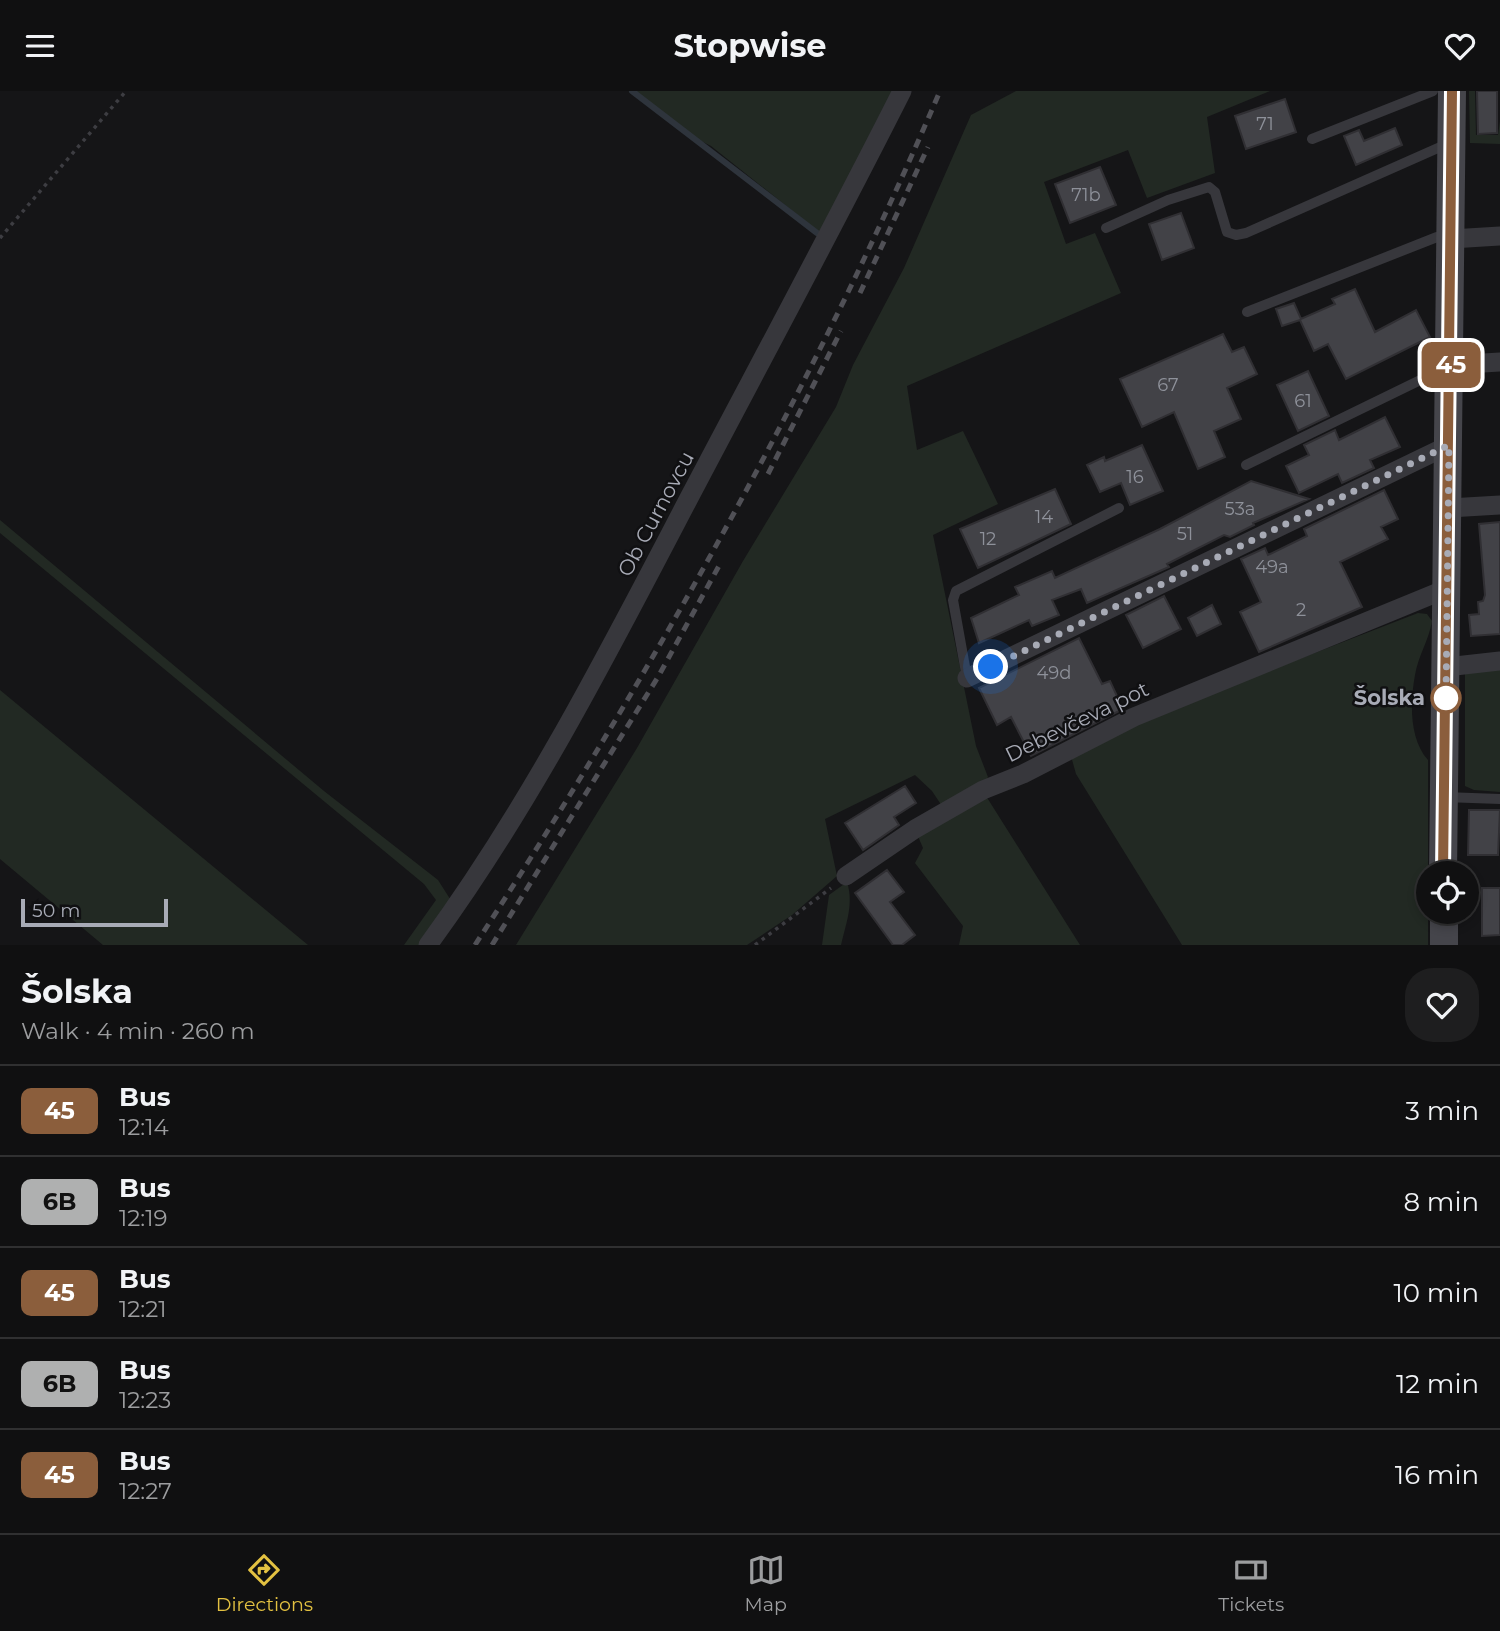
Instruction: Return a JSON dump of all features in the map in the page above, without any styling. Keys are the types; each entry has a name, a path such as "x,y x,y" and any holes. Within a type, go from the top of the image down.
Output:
{"main road":[{"path":"1443,861 1451,365 1452,91"},
{"path":"1444,924 1444,945"}],"street":[{"name":"Ob Curnovcu","path":"428,945 462,899 523,800 632,608 828,239 902,91"},
{"path":"1451,239 1500,236"},
{"path":"1451,365 1500,362"},
{"path":"967,678 1449,445"},
{"path":"1449,508 1500,505"},
{"name":"Debevčeva pot","path":"846,876 915,829 983,790 1023,774 1134,717 1446,589"},
{"path":"1446,667 1500,661"}],"lane":[{"path":"1312,139 1433,91"},
{"path":"1106,228 1168,200 1209,187 1215,192 1227,232 1236,235 1246,233 1451,143"},
{"path":"1247,312 1437,237 1451,239"},
{"path":"1246,465 1451,365"},
{"path":"967,678 953,600 956,591 1119,508"},
{"path":"1444,797 1500,799"}],"path":[{"path":"0,238 126,91"},
{"path":"755,945 846,876"}],"shaded area":[{"path":"634,91 896,91 824,236 711,146 693,137"},
{"path":"1016,91 1270,91 1207,117 1215,173 1147,198 1128,150 1044,182 1066,244 1095,233 1121,293 907,386 917,450 963,431 998,504 933,535 976,746 988,777 984,783 942,806 932,791 915,775 825,819 837,876 792,915 747,945 516,945 637,748 743,561 836,407 853,365 904,268 971,115"},
{"path":"1469,91 1475,91 1476,135 1498,135 1500,121 1500,144 1470,143"},
{"path":"0,520 324,791 438,880 452,902 422,945 404,945 436,900 424,884 0,533"},
{"path":"1418,613 1427,614 1432,621 1416,668 1412,720 1417,742 1428,760 1428,861 1416,861 1416,924 1428,924 1428,945 1182,945 1076,774 1071,756 1136,722"},
{"path":"1500,665 1500,792 1474,790 1465,786 1465,671"},
{"path":"0,690 308,945 103,945 0,859"},
{"path":"986,796 1080,945 959,945 963,926 915,863 923,848 917,834"},
{"path":"847,882 849,906 841,945 822,945 829,895"}],"building":[{"path":"1477,91 1497,91 1497,133 1478,134"},
{"path":"1285,99 1296,132 1246,149 1235,116"},
{"path":"1395,128 1402,145 1356,165 1344,136 1359,130 1364,141"},
{"path":"1100,167 1116,205 1070,223 1055,184"},
{"path":"1181,213 1194,248 1162,260 1149,224"},
{"path":"1355,289 1375,332 1416,310 1430,337 1346,379 1328,344 1314,351 1300,320 1282,326 1276,309 1294,303 1301,319 1335,304 1332,299"},
{"path":"1223,334 1232,352 1244,347 1257,374 1227,388 1241,419 1214,431 1225,457 1198,469 1174,412 1142,427 1120,379"},
{"path":"1308,371 1329,416 1298,431 1277,385"},
{"path":"1385,417 1400,447 1370,460 1374,468 1342,483 1338,474 1299,493 1286,466 1309,455 1304,445 1335,430 1339,440"},
{"path":"1142,445 1163,491 1130,505 1121,483 1100,492 1087,465 1104,457 1105,461"},
{"path":"1251,481 1309,499 1253,523 1254,525 1230,537 1224,535 1167,564 1169,567 1087,603 1081,589 1052,600 1059,615 1032,626 1029,620 979,643 971,618 1019,595 1015,587 1052,571 1055,578 1160,529"},
{"path":"1055,489 1071,524 978,568 960,529"},
{"path":"1384,490 1398,519 1381,527 1388,539 1340,562 1362,607 1259,652 1240,612 1261,602 1241,559 1265,548 1268,555 1307,536 1304,529"},
{"path":"1500,522 1500,634 1471,636 1469,615 1479,614 1478,602 1483,601 1485,595 1479,524"},
{"path":"1164,596 1181,629 1143,648 1126,615"},
{"path":"1212,605 1221,624 1197,636 1188,618"},
{"path":"1079,638 1102,684 1110,681 1123,709 1031,756 1011,717 997,725 979,688"},
{"path":"905,786 916,803 894,817 899,825 863,850 845,823"},
{"path":"1469,810 1500,810 1498,855 1468,855"},
{"path":"887,870 904,892 890,902 915,935 902,945 893,945 855,893"},
{"path":"1482,888 1500,888 1500,935 1482,936"}],"waterway":[{"path":"632,91 817,233"}],"railway":[{"path":"475,945 604,738 726,528 838,312 940,91"},
{"path":"860,293 928,147"},
{"path":"768,474 841,331"},
{"path":"492,945 658,677 720,564"}],"bus line":[{"name":"45","path":"1443,861 1451,365 1452,91"}],"place":[{"name":"Šolska","path":"1446,698"}],"route":[{"path":"991,667 1449,445 1446,698"}]}
